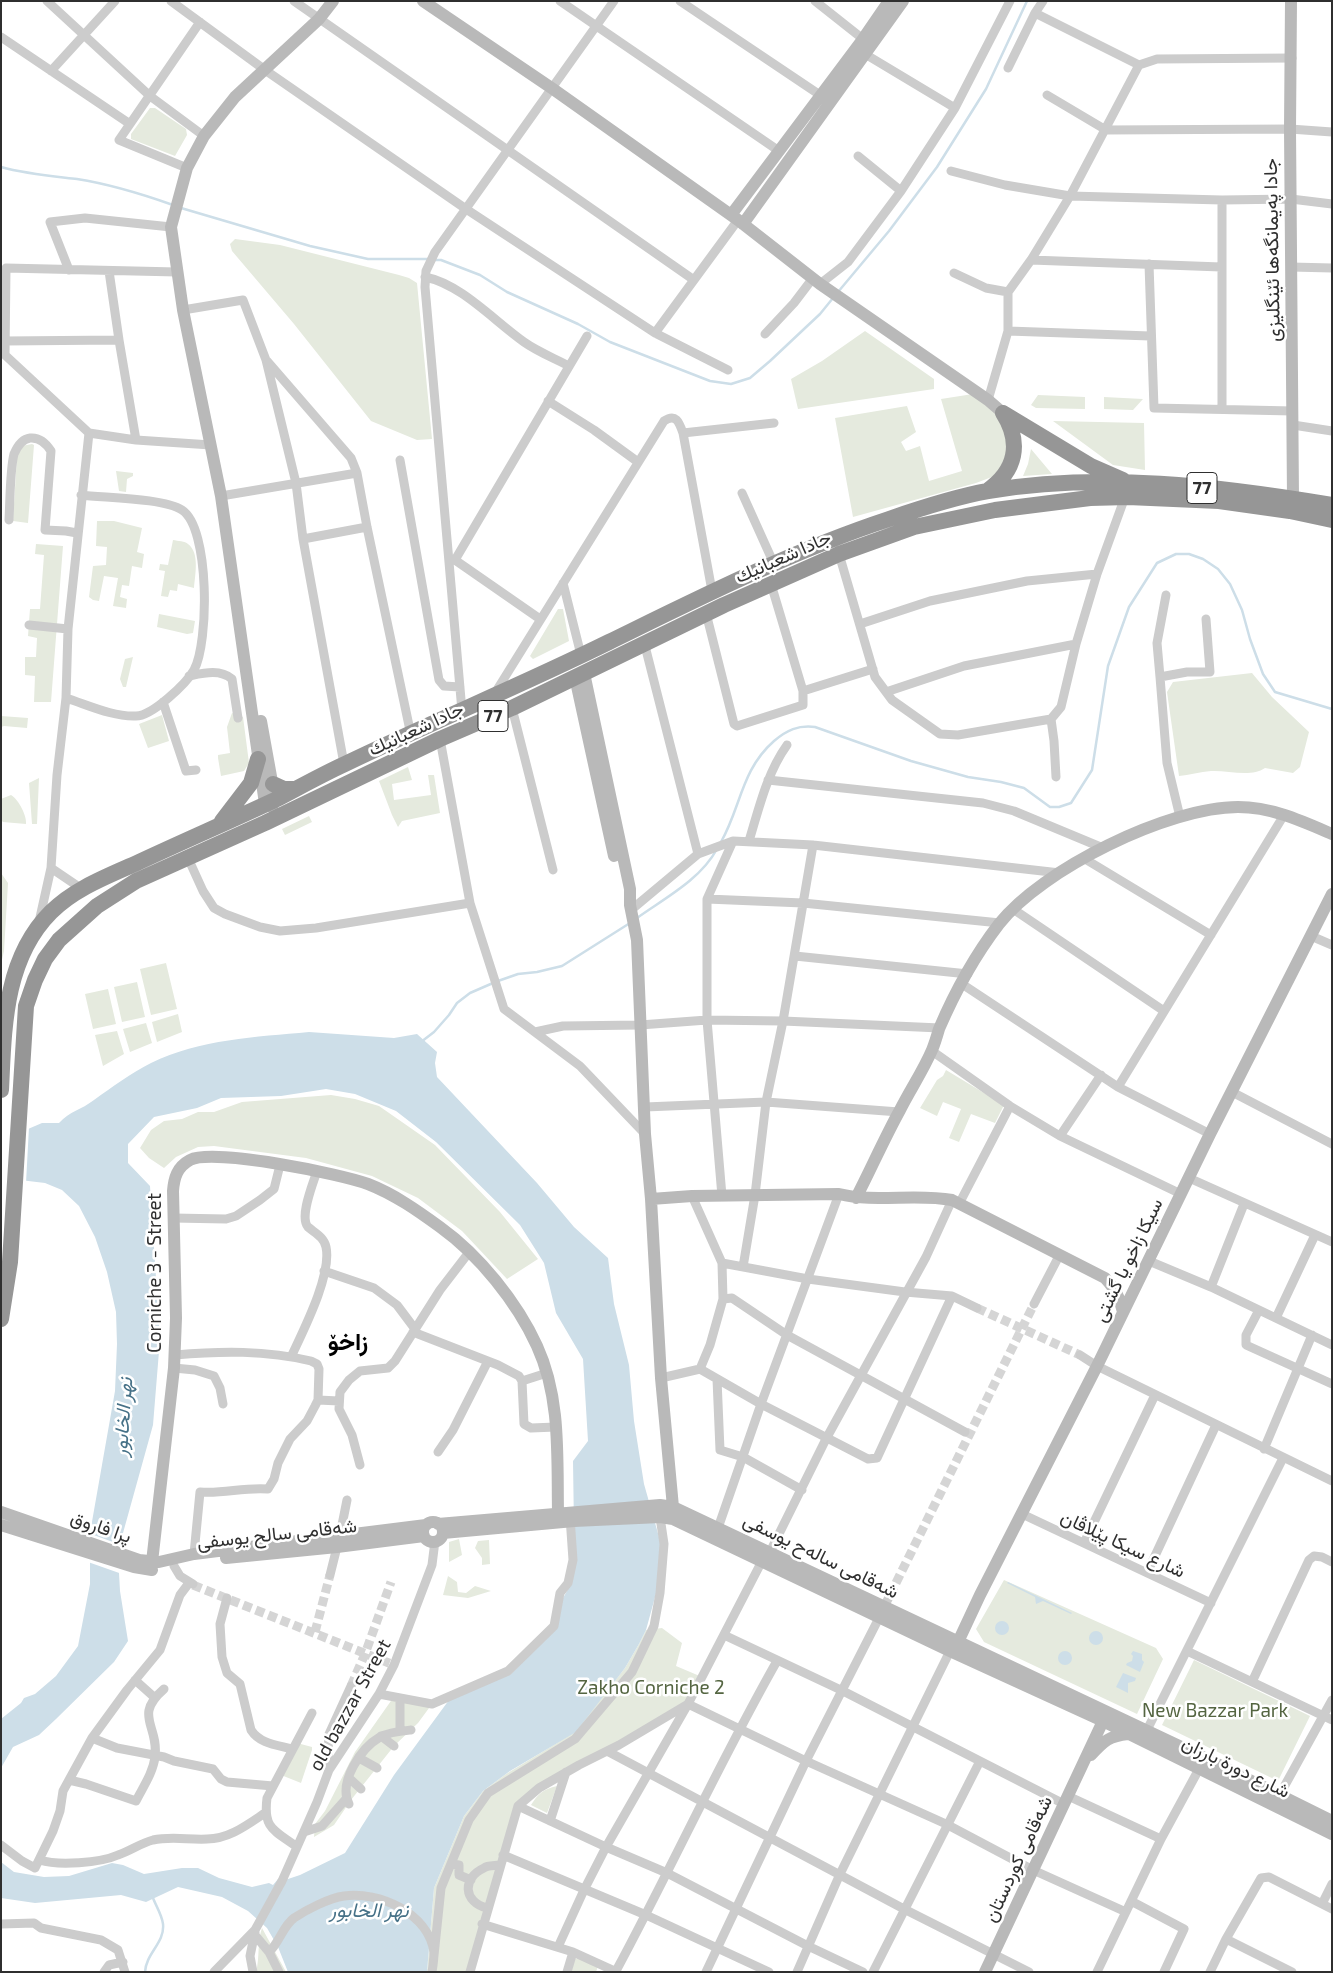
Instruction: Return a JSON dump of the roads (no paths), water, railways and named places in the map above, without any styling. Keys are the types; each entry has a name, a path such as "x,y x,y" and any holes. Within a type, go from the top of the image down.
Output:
{"highway":[{"path":"1003,413 1127,490"},
{"path":"985,491 997,484 1006,474 1012,462 1014,449 1012,430 1003,413"},
{"name":"77","path":"985,491 1072,483 1297,512 1332,520"},
{"name":"77","path":"1127,490 1221,489 1294,498 1332,505"},
{"name":"جادا شعبانيك","path":"1,1320 10,1262 26,1006 45,958 59,940 97,906 136,881 265,823 440,739 512,708 706,613 839,554 914,527 995,510 1074,500 1127,490"},
{"name":"جادا شعبانيك","path":"1,1090 5,1018 10,991 26,948 38,927 65,899 82,889 296,789 344,764 462,711 712,591 857,529 932,504 985,491"},
{"path":"217,826 229,814 251,783 258,759"}],"main road":[{"path":"272,799 258,759 249,698 250,686 221,496 183,310 171,227 186,172 204,136 235,97 319,19 333,1"},
{"path":"423,1 553,89 737,220 818,282 988,400 1003,413"},
{"path":"737,220 779,151 863,39 889,1"},
{"path":"737,220 865,54 903,1"},
{"name":"جادا په‌يمانگه‌ها ئێنگليزى","path":"1291,1 1290,129 1294,498"},
{"path":"579,675 622,891 630,909 637,940 645,1134 651,1199 660,1378 673,1507"},
{"path":"250,686 256,697 272,799 265,823"},
{"path":"272,799 300,806"},
{"path":"856,1198 932,1051 940,1028 988,939 1013,909 1060,873 1104,848 1141,831 1209,809 1255,808 1284,815 1332,834"},
{"name":"سیکا زاخو یا گشتى","path":"959,1649 1022,1514 1149,1261 1210,1134 1332,894"},
{"name":"Corniche 3 - Street","path":"152,1562 174,1361 176,1318 173,1218 174,1177 179,1168 190,1160 204,1157 223,1156 317,1171 369,1184 398,1199 440,1227 470,1251 487,1270 524,1321 537,1346 552,1393 569,1516"},
{"path":"651,1199 692,1196 838,1194 856,1198 938,1198 956,1202 1105,1278 1114,1288 1120,1299 1123,1312"},
{"name":"شەقامی سالەح یوسفی","path":"660,1511 673,1507 718,1528 766,1557"},
{"name":"شەقامی سالح یوسفی","path":"137,1564 194,1554 433,1532 569,1516 660,1511"},
{"name":"شەقامی سالەح یوسفی","path":"660,1511 679,1521 766,1557 959,1649"},
{"path":"1,1512 49,1535"},
{"path":"1,1525 49,1535"},
{"name":"پرا فاروق","path":"49,1535 137,1564"},
{"name":"شەقامی سالح یوسفی","path":"137,1564 154,1570 338,1541"},
{"name":"شارع دورة بارزان","path":"959,1649 1332,1834"},
{"name":"شارع دورة بارزان","path":"959,1649 1176,1745 1332,1821"},
{"name":"شەقامی کوردستان","path":"985,1972 1103,1722"},
{"name":"شەقامی کوردستان","path":"1084,1762 1103,1742 1113,1736 1128,1734"}],"street":[{"path":"47,1 150,96 204,136"},
{"path":"51,71 115,1"},
{"path":"171,1 265,70 466,208 655,333 728,370"},
{"path":"294,1 694,280"},
{"path":"560,1 779,151"},
{"path":"462,711 452,560 425,274 435,252 614,1"},
{"path":"680,1 820,95"},
{"path":"816,1 863,39"},
{"path":"765,334 794,303 818,282 848,262 902,191 955,108 1010,1"},
{"path":"1008,68 1035,13 1043,1"},
{"path":"1035,13 1138,64 1157,59 1292,58"},
{"path":"186,172 120,140 200,22"},
{"path":"1,37 130,124"},
{"path":"865,54 955,108"},
{"path":"988,400 1008,332 1008,292 1031,260 1070,196 1106,130 1138,64"},
{"path":"1048,95 1106,130 1290,129 1332,132"},
{"path":"858,156 902,191"},
{"path":"951,171 1005,185 1070,196 1222,200 1291,199 1332,204"},
{"path":"1222,200 1222,409"},
{"path":"69,270 50,222 85,218 171,227"},
{"path":"655,333 737,220"},
{"path":"1031,260 1221,267"},
{"path":"1149,264 1154,408 1293,410"},
{"path":"1291,267 1332,268"},
{"path":"177,272 6,268 5,355 89,433 136,440 211,445"},
{"path":"108,271 136,440"},
{"path":"954,273 986,288 1008,292"},
{"path":"425,274 450,286 524,342 569,366"},
{"path":"183,310 243,300 266,360 296,483 303,539 344,764"},
{"path":"1008,332 1150,336"},
{"path":"452,560 587,336"},
{"path":"5,341 119,340"},
{"path":"266,360 350,458 357,472 410,735"},
{"path":"548,401 594,430 638,462"},
{"path":"493,696 638,462 664,421 669,418 674,417 679,421 683,433 712,591"},
{"path":"683,433 774,423"},
{"path":"1293,425 1332,431"},
{"path":"38,927 51,868 57,775 66,698 68,628 89,433"},
{"path":"9,520 14,454 19,444 27,438 36,438 45,442 51,451 45,530 77,533"},
{"path":"400,460 439,680 444,686 460,687"},
{"path":"221,496 357,472"},
{"path":"839,554 875,677 892,700 940,734 958,735 1051,719 1061,707 1076,644 1097,574 1127,490"},
{"path":"742,493 774,564"},
{"path":"66,698 99,710 136,716 150,713 194,671 198,658 205,593 198,539 190,518 182,509 135,499 81,495"},
{"path":"303,539 367,527"},
{"path":"452,560 540,619"},
{"path":"860,624 930,601 1027,581 1097,574"},
{"path":"563,583 581,655"},
{"path":"706,613 734,724 737,726 803,705 804,696 771,584"},
{"path":"1166,595 1157,643 1167,763 1180,817"},
{"path":"1160,678 1187,672 1210,672 1206,619"},
{"path":"29,625 68,628"},
{"path":"644,642 702,852"},
{"path":"886,692 964,666 1076,644"},
{"path":"804,696 873,669"},
{"path":"189,676 204,673 224,673 232,679 238,718"},
{"path":"163,702 186,772 196,770"},
{"path":"512,708 553,870"},
{"path":"1051,719 1056,777"},
{"path":"440,739 470,903 504,1009 580,1066 645,1134"},
{"path":"749,841 768,780 777,759 787,745"},
{"path":"768,780 983,803 1014,811 1104,848"},
{"path":"1118,1087 1284,815"},
{"path":"630,909 702,852 730,842 749,841 813,845 1060,873"},
{"path":"722,1196 707,1020 706,899 730,842"},
{"path":"743,1267 766,1102 795,956 813,845"},
{"path":"188,858 203,891 214,908 260,928 280,931 316,928 470,903"},
{"path":"1084,859 1211,935"},
{"path":"51,868 82,889"},
{"path":"706,899 803,903 1000,923"},
{"path":"1013,909 1164,1011"},
{"path":"1311,936 1332,945"},
{"path":"795,956 965,979 1118,1087 1210,1134"},
{"path":"535,1032 563,1026 640,1025 707,1020 783,1021 940,1028"},
{"path":"932,1051 1010,1106 1060,1136 1181,1194"},
{"path":"1060,1136 1102,1075"},
{"path":"1232,1092 1332,1144"},
{"path":"645,1107 766,1102 899,1112"},
{"path":"558,1947 606,1848 688,1704 905,1292 1010,1106"},
{"path":"173,1218 226,1218 236,1216 274,1189 280,1165"},
{"path":"291,1357 312,1310 324,1272 326,1246 321,1237 305,1221 305,1211 317,1171"},
{"path":"1189,1178 1332,1242"},
{"path":"718,1528 838,1194"},
{"path":"692,1196 722,1263 723,1299 710,1346 700,1369"},
{"path":"1211,1287 1244,1204"},
{"path":"1276,1318 1315,1234"},
{"path":"360,1465 352,1435 343,1418 339,1401 343,1387 360,1371 388,1368 395,1361 440,1290 470,1251"},
{"path":"1034,1304 1059,1256"},
{"path":"1149,1261 1211,1287 1332,1345"},
{"path":"722,1263 808,1279 905,1292 952,1296 977,1308"},
{"path":"324,1272 374,1288 397,1305 414,1330 519,1376 522,1381 524,1424 531,1428 556,1427"},
{"path":"660,1378 700,1369 826,1439 873,1460 877,1458 952,1296"},
{"path":"723,1299 732,1298 787,1335 965,1432"},
{"path":"1259,1310 1246,1335 1246,1344 1332,1384"},
{"path":"1264,1449 1312,1335"},
{"path":"174,1361 266,1353 317,1364 319,1369 318,1400 307,1421 290,1439 268,1489 242,1488 223,1492 200,1492 194,1554"},
{"path":"1080,1355 1097,1366 1332,1481"},
{"path":"174,1361 214,1376 220,1388 223,1404"},
{"path":"438,1452 453,1430 488,1361"},
{"path":"522,1381 547,1373"},
{"path":"717,1379 720,1450 743,1457 802,1490"},
{"path":"1084,1543 1155,1395"},
{"path":"318,1400 339,1401"},
{"path":"1147,1573 1216,1424"},
{"path":"1146,1732 1283,1458"},
{"path":"330,1575 348,1500"},
{"path":"432,1968 441,1888 470,1820 488,1793 575,1739 632,1672 656,1618 664,1544 660,1511"},
{"name":"شارع سيكا پێلاڤان","path":"1022,1514 1211,1603"},
{"path":"379,1694 432,1704 508,1671 554,1626 560,1593 568,1583 573,1560 569,1516"},
{"name":"old bazzar Street","path":"255,1932 282,1881 329,1770 379,1694 398,1657 432,1565 433,1532"},
{"path":"1252,1682 1309,1560 1314,1556 1322,1557 1332,1562"},
{"path":"1,1845 35,1868 40,1860 60,1811 63,1791 69,1780 92,1738 134,1680 160,1650 180,1596 191,1584 180,1576 174,1566"},
{"path":"706,1972 806,1761 890,1595"},
{"path":"227,1598 220,1624 222,1657 227,1674 240,1684 251,1730 255,1736 266,1742 292,1749"},
{"path":"724,1635 777,1662 843,1691 980,1761 1066,1800 1161,1839"},
{"path":"797,1972 840,1874 912,1726 959,1649"},
{"path":"1187,1651 1332,1720"},
{"path":"482,1924 573,1952 600,1968 616,1972 739,1728 777,1662"},
{"path":"134,1680 154,1697"},
{"path":"329,1770 329,1734 350,1686"},
{"path":"69,1780 136,1801 155,1756 148,1711 149,1704 164,1689"},
{"path":"400,1699 400,1731"},
{"path":"1279,1796 1332,1700"},
{"path":"688,1704 806,1761 946,1824 1033,1870 1126,1912"},
{"path":"470,1972 482,1924 518,1806 539,1788 688,1704"},
{"path":"297,1847 272,1830 267,1822 265,1813 267,1798 312,1713"},
{"path":"304,1832 322,1826 348,1801 345,1796 349,1778 364,1748 381,1736 411,1730"},
{"path":"1173,1731 1172,1736 1176,1745"},
{"path":"381,1736 394,1746"},
{"path":"92,1738 117,1748 213,1769 221,1779 227,1782 273,1786"},
{"path":"607,1751 1029,1972"},
{"path":"359,1758 377,1768"},
{"path":"873,1972 946,1824 980,1761"},
{"path":"1097,1972 1161,1839 1199,1769"},
{"path":"550,1821 566,1772"},
{"path":"349,1778 361,1789"},
{"path":"518,1806 606,1848 667,1873 808,1946 863,1972"},
{"path":"40,1860 50,1863 70,1864 111,1858 153,1840 222,1837 241,1829 265,1813"},
{"path":"503,1855 646,1915 769,1972"},
{"path":"451,1864 459,1865 459,1874"},
{"path":"487,1908 477,1906 470,1898 468,1886 473,1875 485,1866 500,1866"},
{"path":"446,1877 453,1877 459,1874"},
{"path":"459,1874 471,1880"},
{"path":"1210,1972 1226,1939 1261,1878 1269,1877 1332,1909"},
{"path":"1322,1904 1332,1884"},
{"path":"271,1950 292,1919 312,1908 344,1896 377,1898 393,1904 417,1920 426,1932 434,1952 432,1968"},
{"path":"1131,1901 1184,1929 1164,1972"},
{"path":"1,1924 34,1923 42,1928 101,1940 118,1950 125,1972"},
{"path":"255,1932 271,1950 279,1972"},
{"path":"214,1972 255,1932"},
{"path":"253,1972 250,1956 255,1932"},
{"path":"1226,1939 1292,1972"},
{"path":"567,1972 573,1952"},
{"path":"104,1972 109,1965 123,1962"}],"water":[{"name":"نهر الخابور","path":"309,1032 394,1038 417,1034 437,1052 435,1063 437,1077 537,1183 574,1227 608,1258 614,1304 629,1365 634,1421 644,1484 661,1544 657,1590 646,1630 625,1668 576,1732 510,1771 483,1791 464,1816 434,1888 427,1972 288,1972 278,1947 267,1928 248,1911 222,1897 178,1887 146,1902 121,1895 35,1903 1,1898 1,1862 14,1872 44,1877 69,1876 112,1863 123,1865 144,1874 182,1868 198,1868 219,1878 252,1887 269,1883 273,1885 278,1879 282,1881 300,1875 345,1853 394,1775 449,1700 511,1674 557,1627 563,1598 571,1584 574,1529 573,1461 588,1441 583,1359 556,1313 544,1263 520,1225 436,1142 396,1111 355,1094 326,1089 281,1096 221,1098 197,1108 154,1117 128,1144 128,1163 150,1186 160,1339 153,1425 123,1533 119,1573 128,1641 114,1662 39,1735 13,1747 1,1768 1,1719 21,1703 24,1698 35,1694 56,1676 78,1646 90,1584 90,1533 115,1391 117,1344 116,1312 107,1272 95,1237 79,1206 62,1190 45,1183 20,1180 14,1135 42,1123 59,1123 136,1071 170,1055 228,1040"},
{"path":"1008,1582 1072,1613 1043,1601 1036,1604 1035,1597"},
{"path":"999,1621 1005,1621 1009,1628 1005,1635 999,1635 995,1631 995,1625"},
{"path":"1093,1631 1099,1631 1103,1638 1099,1645 1093,1645 1089,1641 1089,1635"},
{"path":"1062,1651 1068,1651 1072,1658 1068,1665 1062,1665 1058,1661 1058,1655"},
{"path":"1133,1651 1142,1654 1144,1662 1140,1672 1126,1665 1132,1661 1133,1656 1131,1654"},
{"path":"1123,1673 1136,1678 1135,1681 1128,1683 1128,1693 1116,1687"}],"waterway":[{"path":"838,292 889,231 937,167 986,89 1027,1"},
{"path":"1,167 101,184 173,205"},
{"path":"181,208 310,246 368,259 428,259"},
{"path":"433,260 441,260 480,275 507,292 578,324 610,342 710,381 731,384 750,378 820,314 833,298"},
{"path":"721,842 728,829 748,776 763,752 784,734 793,729 803,727 815,727 911,761 968,777 1024,788 1050,807 1059,807 1071,803 1092,770 1108,666 1129,607 1157,563 1176,554 1189,554 1203,559 1218,569 1230,584 1242,610 1263,674 1275,692 1332,709"},
{"path":"637,918 692,879 710,860 717,849"},
{"path":"498,981 518,974 562,966 630,923"},
{"path":"421,1042 434,1032 457,1003 470,993 493,983"},
{"path":"145,1972 146,1965 163,1931 161,1917 153,1898"}],"tunnel":[{"path":"890,1595 1034,1304"},
{"path":"977,1308 1080,1355"},
{"path":"315,1632 330,1575"},
{"path":"351,1686 365,1654 391,1582"},
{"path":"193,1585 394,1665"}],"district":[{"name":"زاخۆ","path":"348,1342"}],"park label":[{"name":"Zakho Corniche 2","path":"651,1688"},
{"name":"New Bazzar Park","path":"1215,1711"}]}
